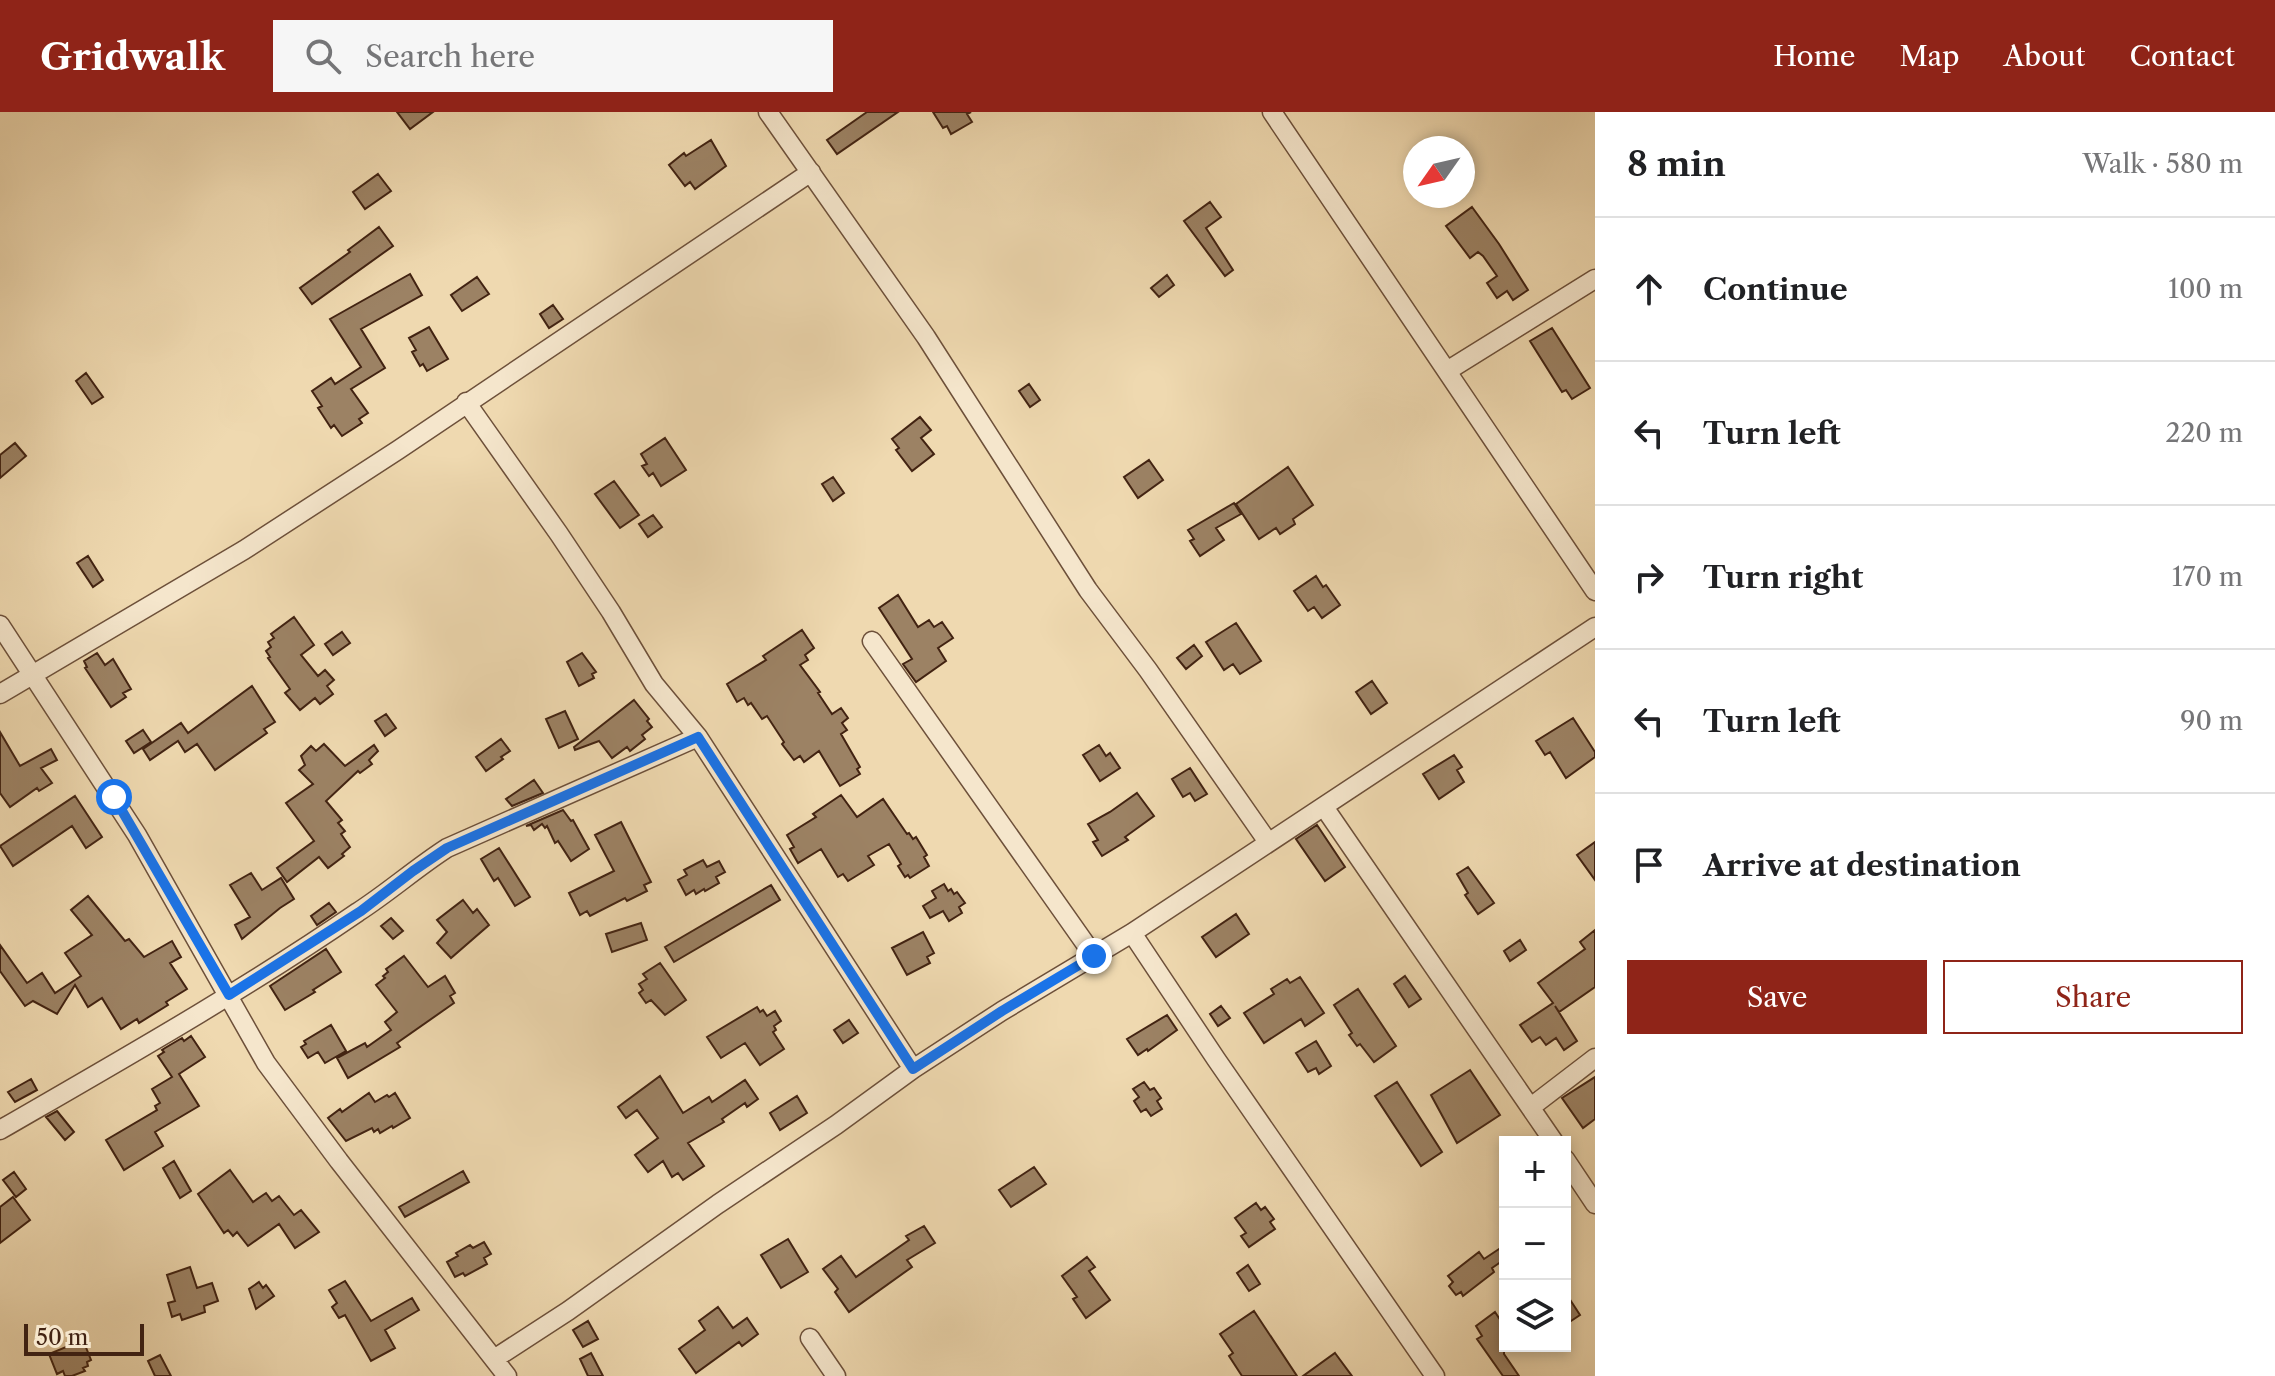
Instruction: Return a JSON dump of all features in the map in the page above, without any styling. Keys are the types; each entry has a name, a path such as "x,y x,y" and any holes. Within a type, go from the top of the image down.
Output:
{"street":[{"path":"768,112 926,337 1088,590 1268,842"},
{"path":"1272,112 1595,591"},
{"path":"0,694 244,550 811,172"},
{"path":"1447,371 1595,279"},
{"path":"466,402 585,573 654,684 698,737 913,1069"},
{"path":"0,625 75,743 114,797 266,1063 507,1376"},
{"path":"494,1359 579,1304 913,1069 1132,933 1595,627"},
{"path":"872,641 1094,956"},
{"path":"0,1130 229,995 361,911 447,848 698,737"},
{"path":"1324,807 1550,1136"},
{"path":"1132,933 1435,1376"},
{"path":"1531,1107 1595,1058"},
{"path":"1571,1168 1595,1204"},
{"path":"810,1338 836,1376"}],"building":[{"path":"397,112 433,112 410,129"},
{"path":"867,112 898,112 837,154 827,140"},
{"path":"933,112 971,112 967,114 972,122 951,134"},
{"path":"711,140 726,166 695,189 690,182 685,186 669,165 684,153 686,156"},
{"path":"378,174 391,191 365,209 353,192"},
{"path":"1210,202 1221,217 1206,228 1233,270 1225,276 1184,221"},
{"path":"1473,208 1528,290 1513,300 1507,291 1497,298 1487,283 1497,276 1483,256 1478,252 1470,258 1446,226"},
{"path":"379,227 393,246 312,304 300,288"},
{"path":"410,274 422,295 361,329 385,368 351,389 368,413 359,419 362,423 342,436 334,425 331,428 318,408 322,406 312,391 331,378 335,384 361,367 330,319"},
{"path":"1167,275 1174,285 1159,297 1151,288"},
{"path":"477,277 489,294 462,311 451,295"},
{"path":"553,305 563,319 549,328 540,314"},
{"path":"429,327 448,359 427,371 412,352 416,350 409,338"},
{"path":"1552,328 1590,388 1572,399 1566,390 1562,392 1530,341"},
{"path":"86,373 103,397 92,404 76,381"},
{"path":"1029,384 1040,400 1030,407 1019,391"},
{"path":"920,417 931,430 921,438 934,454 912,471 896,450 899,448 892,439"},
{"path":"665,438 686,470 661,486 653,473 649,476 642,466 647,464 641,454"},
{"path":"15,443 26,456 0,478 0,455"},
{"path":"1149,460 1163,480 1138,498 1124,477"},
{"path":"1288,467 1313,505 1293,519 1295,524 1280,534 1276,528 1259,539 1236,504"},
{"path":"833,477 844,493 833,501 822,484"},
{"path":"614,481 639,515 620,528 595,494"},
{"path":"1234,503 1241,514 1216,528 1224,540 1200,556 1190,541 1194,539 1188,530"},
{"path":"653,515 662,527 648,537 639,524"},
{"path":"88,556 103,580 93,587 77,563"},
{"path":"1316,576 1340,605 1322,618 1314,607 1308,611 1294,591"},
{"path":"898,595 918,627 929,620 934,627 942,622 953,638 938,648 946,661 916,682 903,664 912,659 879,608"},
{"path":"294,617 314,645 301,655 318,676 325,670 334,680 327,686 333,694 320,704 315,698 300,710 285,693 290,689 266,651 271,647 268,642 274,638 271,634"},
{"path":"1236,623 1261,661 1240,674 1233,664 1224,670 1206,642"},
{"path":"802,630 814,648 805,655 808,660 800,665 832,714 841,708 848,718 842,723 847,730 841,734 860,767 857,769 860,774 840,786 819,751 804,762 800,756 794,760 767,716 762,719 744,698 737,702 727,684 766,660 763,656"},
{"path":"342,632 350,643 333,655 325,644"},
{"path":"1194,645 1202,656 1186,669 1177,658"},
{"path":"97,653 105,665 113,659 131,689 123,693 126,697 111,707 85,668 84,661"},
{"path":"582,653 596,672 592,674 594,678 579,686 567,662"},
{"path":"1372,681 1387,703 1371,714 1356,692"},
{"path":"252,686 275,722 264,729 267,733 215,770 197,744 185,752 178,741 150,760 143,749 181,723 188,733"},
{"path":"634,700 652,727 642,735 645,739 630,751 627,747 612,758 599,741 575,750 574,747"},
{"path":"565,711 578,739 559,748 546,719"},
{"path":"386,714 396,728 385,736 375,721"},
{"path":"1573,718 1595,752 1595,757 1566,778 1550,752 1545,755 1536,741"},
{"path":"143,730 151,742 134,753 126,741"},
{"path":"0,732 20,766 51,749 57,760 41,768 52,783 39,791 37,788 10,807 0,793"},
{"path":"501,739 510,751 486,771 476,757"},
{"path":"324,744 345,766 374,745 378,751 369,760 372,764 360,773 358,771 326,801 342,820 338,823 345,831 341,834 350,847 342,854 344,856 328,868 319,857 287,882 277,868 314,841 286,803 313,784 299,770 305,765 301,756 311,746 316,751"},
{"path":"1099,745 1106,756 1110,753 1120,768 1100,781 1083,755"},
{"path":"1454,755 1462,767 1457,770 1464,782 1439,799 1423,774"},
{"path":"1190,768 1207,794 1195,801 1190,793 1183,797 1172,779"},
{"path":"534,780 543,793 512,806 506,799"},
{"path":"1137,793 1154,816 1125,837 1128,840 1102,856 1093,842 1098,840 1088,824"},
{"path":"841,795 857,817 883,799 907,834 913,839 916,837 927,855 924,857 929,866 910,878 908,875 905,877 889,844 868,856 874,865 848,881 843,874 838,877 821,849 798,863 787,835 816,817 813,814"},
{"path":"75,796 102,837 86,848 72,826 13,866 0,846"},
{"path":"563,810 573,820 589,849 571,861 558,841 555,843 547,826 545,828 542,824 534,830 531,825 526,826"},
{"path":"621,822 651,882 644,885 647,891 627,901 625,898 590,916 587,911 580,915 569,893 614,871 595,835"},
{"path":"1317,825 1345,867 1325,881 1296,839"},
{"path":"1595,842 1595,880 1577,855"},
{"path":"499,848 530,897 515,906 498,878 494,881 481,859"},
{"path":"703,860 707,867 719,861 725,872 716,877 719,883 705,891 696,894 694,890 686,895 678,880 687,875 684,870"},
{"path":"1468,867 1494,903 1478,914 1465,895 1468,893 1457,874"},
{"path":"251,873 262,890 281,878 294,899 242,939 235,925 250,917 230,885"},
{"path":"944,884 948,891 957,892 965,903 959,907 962,913 949,921 943,911 930,918 923,906 936,898 932,891"},
{"path":"771,885 780,900 674,962 665,947"},
{"path":"88,896 125,941 129,939 144,957 172,941 181,957 170,963 187,989 139,1023 137,1019 121,1029 102,998 88,1007 75,985 57,1014 33,1001 25,1006 0,971 0,945 27,983 42,973 55,993 81,976 65,953 92,935 71,910"},
{"path":"463,900 473,913 477,909 489,925 451,958 437,943 447,932 437,920"},
{"path":"329,903 336,912 317,925 311,916"},
{"path":"1236,914 1249,934 1216,957 1202,937"},
{"path":"391,918 403,931 393,939 381,926"},
{"path":"641,923 647,940 612,952 606,934"},
{"path":"1595,930 1595,987 1559,1012 1555,1006 1577,1041 1564,1050 1556,1038 1546,1045 1540,1037 1532,1042 1520,1025 1553,1003 1538,983 1585,949 1580,942"},
{"path":"923,932 934,953 927,957 930,963 907,975 892,948"},
{"path":"1520,940 1526,950 1510,961 1504,951"},
{"path":"326,949 341,972 285,1010 270,986"},
{"path":"404,956 428,987 445,976 455,993 450,996 454,1003 397,1043 400,1047 348,1078 337,1058 365,1043 367,1047 391,1030 385,1022 397,1012 376,985 385,978 386,969"},
{"path":"660,963 686,1000 665,1015 651,1000 646,1003 639,993 643,990 639,984 647,979 643,974"},
{"path":"1405,976 1421,999 1409,1007 1394,984"},
{"path":"1300,977 1324,1013 1305,1026 1301,1019 1264,1043 1244,1013 1274,994 1271,989 1287,979 1290,983"},
{"path":"1358,989 1396,1046 1374,1062 1349,1035 1352,1033 1334,1005"},
{"path":"1221,1006 1230,1018 1218,1026 1210,1014"},
{"path":"757,1007 767,1016 775,1011 781,1021 774,1026 776,1030 773,1032 784,1049 760,1065 745,1043 721,1058 707,1037"},
{"path":"1167,1015 1177,1030 1138,1055 1127,1039"},
{"path":"849,1020 858,1033 843,1043 834,1030"},
{"path":"331,1025 346,1051 325,1063 318,1052 308,1058 301,1047 306,1044 304,1041"},
{"path":"191,1036 205,1057 179,1074 199,1106 155,1132 163,1146 124,1170 106,1140 157,1110 155,1106 160,1103 152,1089 172,1077 158,1056 165,1048"},
{"path":"1316,1041 1331,1066 1319,1074 1316,1068 1308,1072 1296,1053"},
{"path":"1470,1070 1500,1115 1457,1143 1431,1095"},
{"path":"660,1076 683,1113 709,1097 712,1102 745,1080 758,1099 747,1107 745,1103 722,1119 724,1122 688,1143 704,1166 683,1180 678,1173 672,1177 663,1161 648,1172 635,1155 658,1138 637,1110 626,1118 618,1107"},
{"path":"1595,1077 1595,1119 1583,1128 1562,1098"},
{"path":"31,1079 37,1090 15,1102 8,1092"},
{"path":"1144,1082 1150,1090 1154,1088 1161,1098 1157,1101 1162,1109 1151,1116 1146,1109 1141,1112 1134,1101 1139,1097 1133,1089"},
{"path":"1397,1082 1442,1152 1421,1166 1375,1096"},
{"path":"369,1093 375,1102 395,1093 410,1118 380,1133 372,1128 346,1141 328,1118"},
{"path":"797,1096 807,1113 780,1130 770,1113"},
{"path":"57,1111 74,1132 65,1140 46,1117"},
{"path":"174,1161 191,1191 180,1198 163,1168"},
{"path":"1034,1167 1046,1184 1011,1207 999,1190"},
{"path":"230,1170 253,1202 266,1193 272,1201 279,1196 294,1215 301,1210 319,1232 295,1248 279,1224 248,1246 237,1232 233,1236 228,1230 224,1233 198,1194"},
{"path":"463,1171 469,1182 405,1217 399,1207"},
{"path":"14,1172 26,1189 16,1197 3,1180"},
{"path":"13,1197 30,1220 0,1243 0,1207"},
{"path":"1256,1203 1261,1210 1265,1207 1274,1219 1270,1222 1275,1229 1249,1247 1241,1236 1246,1233 1235,1218"},
{"path":"924,1226 935,1243 907,1260 912,1267 849,1312 835,1292 838,1289 823,1269 841,1256 856,1277 909,1240 906,1236"},
{"path":"788,1239 808,1272 781,1288 761,1255"},
{"path":"484,1242 491,1254 484,1258 487,1264 465,1276 463,1273 455,1277 447,1262 470,1245 473,1248"},
{"path":"1499,1249 1499,1263 1492,1268 1494,1272 1463,1296 1461,1292 1456,1295 1449,1286 1453,1282 1448,1276 1479,1252 1484,1259"},
{"path":"1087,1257 1095,1267 1089,1271 1110,1300 1086,1318 1073,1299 1077,1297 1062,1276"},
{"path":"1248,1265 1260,1284 1249,1291 1237,1273"},
{"path":"190,1267 197,1288 212,1283 218,1301 204,1306 205,1312 182,1320 180,1314 172,1317 168,1303 175,1301 167,1275"},
{"path":"345,1281 371,1321 412,1298 419,1310 385,1330 395,1348 371,1361 345,1315 339,1318 332,1307 337,1303 329,1290"},
{"path":"259,1282 263,1288 266,1285 274,1296 256,1309 249,1289"},
{"path":"1571,1301 1580,1315 1571,1321"},
{"path":"718,1307 733,1328 747,1318 758,1334 742,1346 739,1342 696,1373 679,1349 705,1330 699,1321"},
{"path":"1254,1311 1297,1376 1242,1376 1229,1356 1233,1353 1220,1334"},
{"path":"1495,1312 1499,1318 1499,1352 1504,1352 1519,1376 1503,1376 1477,1339 1482,1336 1476,1326"},
{"path":"588,1321 598,1339 583,1347 573,1330"},
{"path":"83,1340 91,1360 83,1368 85,1371 72,1376 65,1376 63,1371 57,1374 49,1354"},
{"path":"591,1353 603,1376 588,1376 580,1359"},
{"path":"1335,1353 1352,1376 1303,1376"},
{"path":"160,1355 171,1376 155,1376 148,1361"}],"route":[{"path":"114,797 229,995 361,911 447,848 698,737 913,1069 1094,956"}]}
